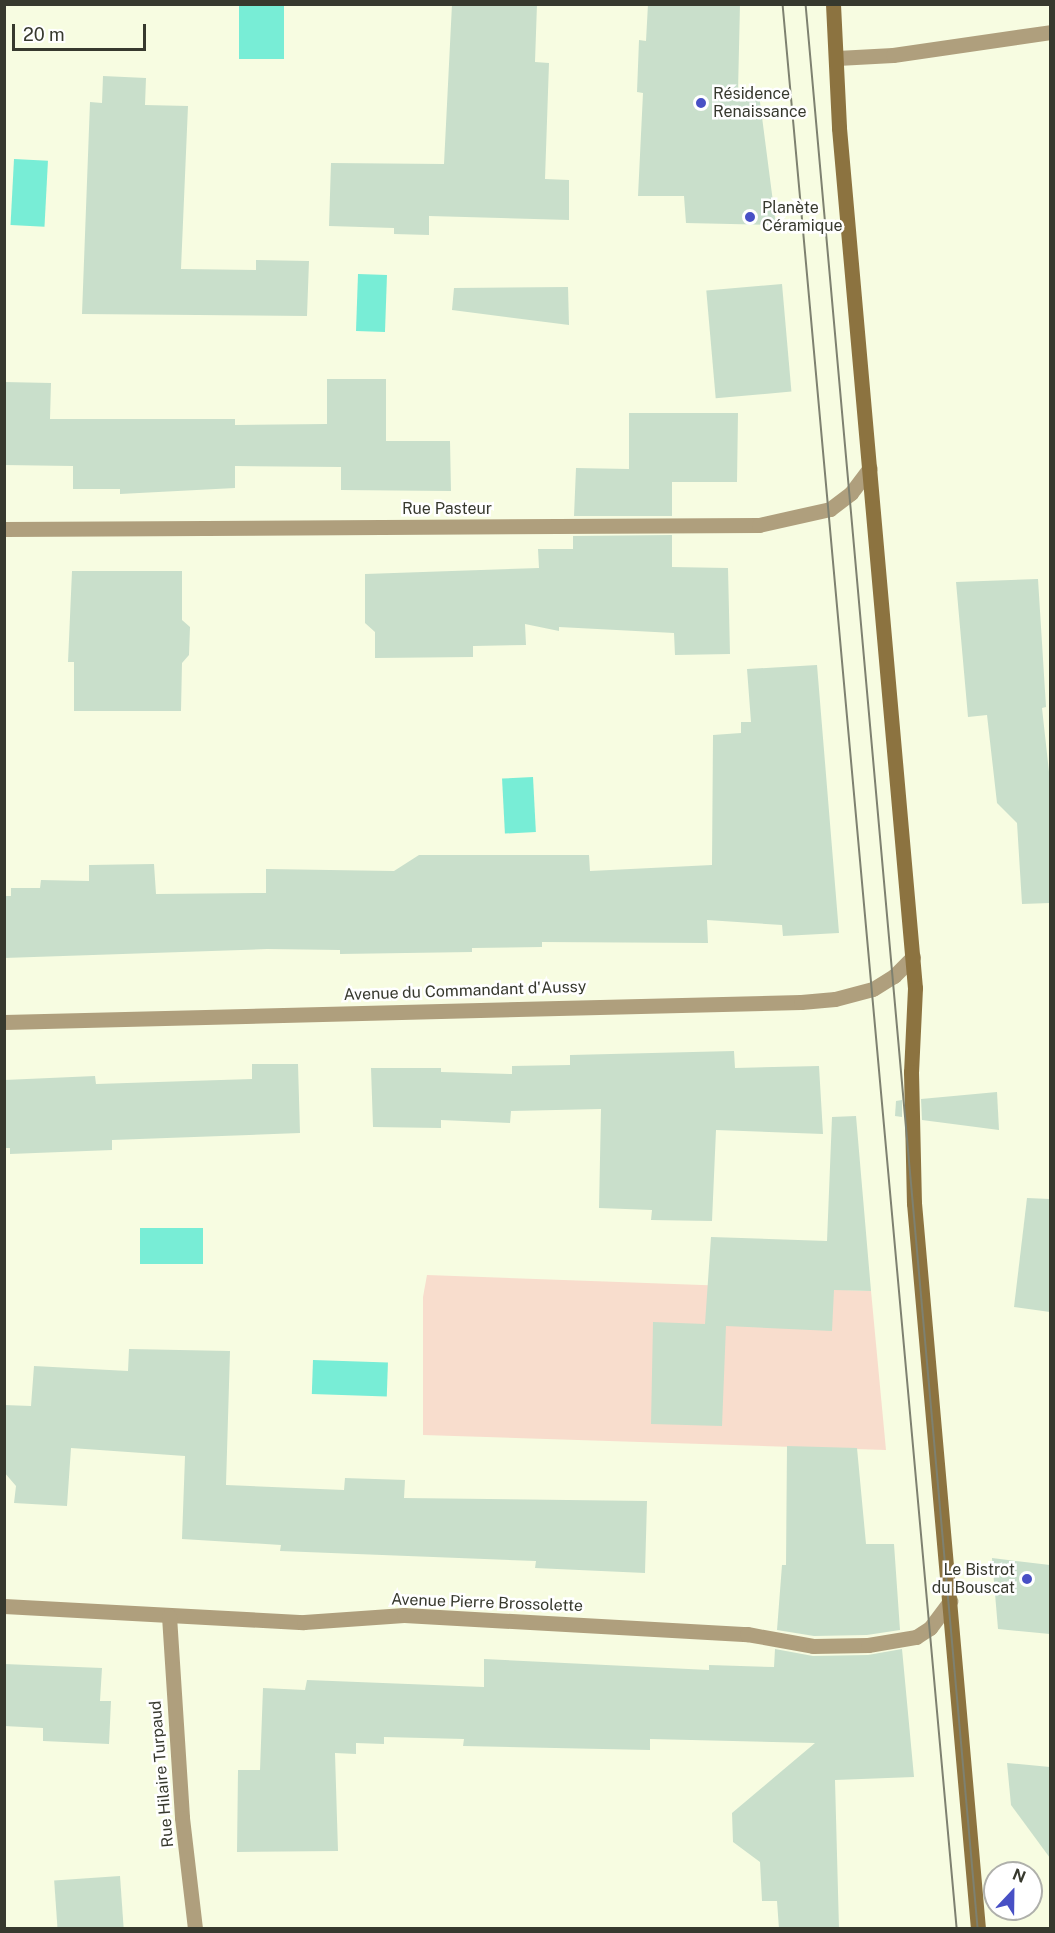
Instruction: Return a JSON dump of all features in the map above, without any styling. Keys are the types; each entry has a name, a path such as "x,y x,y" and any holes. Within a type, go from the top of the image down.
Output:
{"main road":[{"path":"833,4 839,128 913,957 914,1203 978,1929"}],"street":[{"path":"837,58 893,55 1050,32"},
{"name":"Rue Pasteur","path":"4,529 783,522 830,509 850,493 870,468"},
{"name":"Avenue du Commandant d'Aussy","path":"4,1022 718,1002 801,1002 858,994 894,976 913,957"},
{"name":"Avenue Pierre Brossolette","path":"4,1606 304,1622 404,1615 747,1634 824,1646 868,1645 916,1637 940,1618 950,1601"},
{"name":"Rue Hilaire Turpaud","path":"169,1616 182,1818 195,1929"}],"shaded area":[{"path":"427,1275 871,1291 886,1450 423,1435 423,1297"}],"water":[{"path":"239,5 284,5 284,59 239,59"},
{"path":"14,159 48,161 44,227 11,225"},
{"path":"358,274 387,275 385,332 356,331"},
{"path":"533,777 536,832 505,834 502,779"},
{"path":"140,1228 203,1228 203,1264 140,1264"},
{"path":"313,1360 388,1363 387,1397 312,1394"}],"building":[{"path":"452,4 537,4 535,62 549,63 545,179 569,180 569,220 429,216 429,235 394,234 394,228 329,226 331,163 444,164"},
{"name":"Résidence Renaissance","path":"648,4 740,4 738,92 759,94 776,225 686,223 684,196 638,196 643,93 637,92 639,40 646,41"},
{"path":"103,76 146,78 145,105 188,106 181,269 256,270 256,260 309,261 307,316 82,314 90,102 102,103"},
{"path":"782,284 791,392 716,398 706,291"},
{"path":"568,287 569,325 452,310 454,288"},
{"path":"327,379 386,379 386,441 450,441 451,491 341,490 341,467 235,466 235,488 120,494 120,489 73,489 73,466 4,465 4,382 51,383 50,419 235,419 235,425 327,424"},
{"path":"629,413 738,413 737,482 672,482 672,516 574,516 576,468 629,469"},
{"path":"672,535 672,567 728,568 730,654 675,655 674,633 559,627 559,631 525,624 526,645 473,646 473,657 375,658 375,632 365,623 365,574 539,568 538,549 573,549 573,536"},
{"path":"72,571 182,571 182,620 190,627 189,655 182,663 181,711 74,711 74,662 68,662"},
{"path":"1038,579 1046,707 1042,708 1050,781 1050,903 1022,904 1017,823 997,803 987,715 968,717 956,582"},
{"path":"817,665 839,933 783,936 782,925 707,920 708,943 542,942 542,947 472,948 472,952 340,954 340,950 267,949 4,958 4,896 11,896 11,888 40,888 41,880 89,881 89,865 154,864 156,894 266,893 266,869 394,871 419,855 589,855 590,871 712,865 713,735 741,733 741,722 751,722 747,669"},
{"path":"734,1051 735,1068 819,1066 823,1134 716,1130 712,1221 651,1220 652,1210 599,1208 601,1109 511,1111 510,1123 441,1120 441,1128 373,1127 371,1068 441,1068 441,1072 512,1074 512,1066 570,1065 570,1055"},
{"path":"252,1064 298,1064 300,1133 112,1140 112,1150 10,1154 10,1148 4,1148 4,1080 95,1076 96,1084 252,1079"},
{"path":"997,1092 999,1130 922,1120 921,1099"},
{"path":"902,1100 902,1117 895,1116 896,1101"},
{"path":"856,1116 871,1291 834,1290 832,1331 726,1326 722,1426 651,1424 653,1322 705,1324 711,1237 827,1241 832,1117"},
{"path":"1027,1198 1050,1199 1050,1312 1014,1307"},
{"path":"129,1349 230,1351 226,1485 344,1490 345,1478 405,1480 404,1498 647,1501 645,1573 535,1568 536,1561 280,1551 281,1545 182,1539 185,1456 71,1448 67,1506 14,1503 16,1486 4,1472 4,1405 31,1406 34,1366 128,1371"},
{"path":"787,1446 857,1448 866,1544 894,1544 900,1630 867,1635 814,1636 777,1630 782,1565 786,1565"},
{"path":"992,1558 1050,1565 1050,1634 998,1629"},
{"path":"775,1649 813,1656 868,1655 902,1649 914,1777 835,1780 839,1929 779,1929 777,1901 762,1901 760,1862 733,1842 732,1813 815,1743 650,1739 650,1750 463,1746 464,1739 384,1737 384,1744 356,1743 356,1754 335,1753 338,1851 237,1852 238,1770 260,1770 263,1688 305,1690 307,1680 484,1687 484,1659 709,1670 709,1665 774,1667"},
{"path":"4,1664 102,1668 100,1701 111,1701 109,1744 43,1741 43,1728 4,1726"},
{"path":"1007,1763 1050,1767 1050,1858 1011,1805"},
{"path":"120,1876 124,1928 57,1928 54,1881"}],"tram line":[{"path":"783,4 957,1928"},
{"path":"806,4 978,1928"}],"place":[{"name":"Résidence Renaissance","path":"701,103"},
{"name":"Planète Céramique","path":"750,217"},
{"name":"Le Bistrot du Bouscat","path":"1027,1579"}]}
